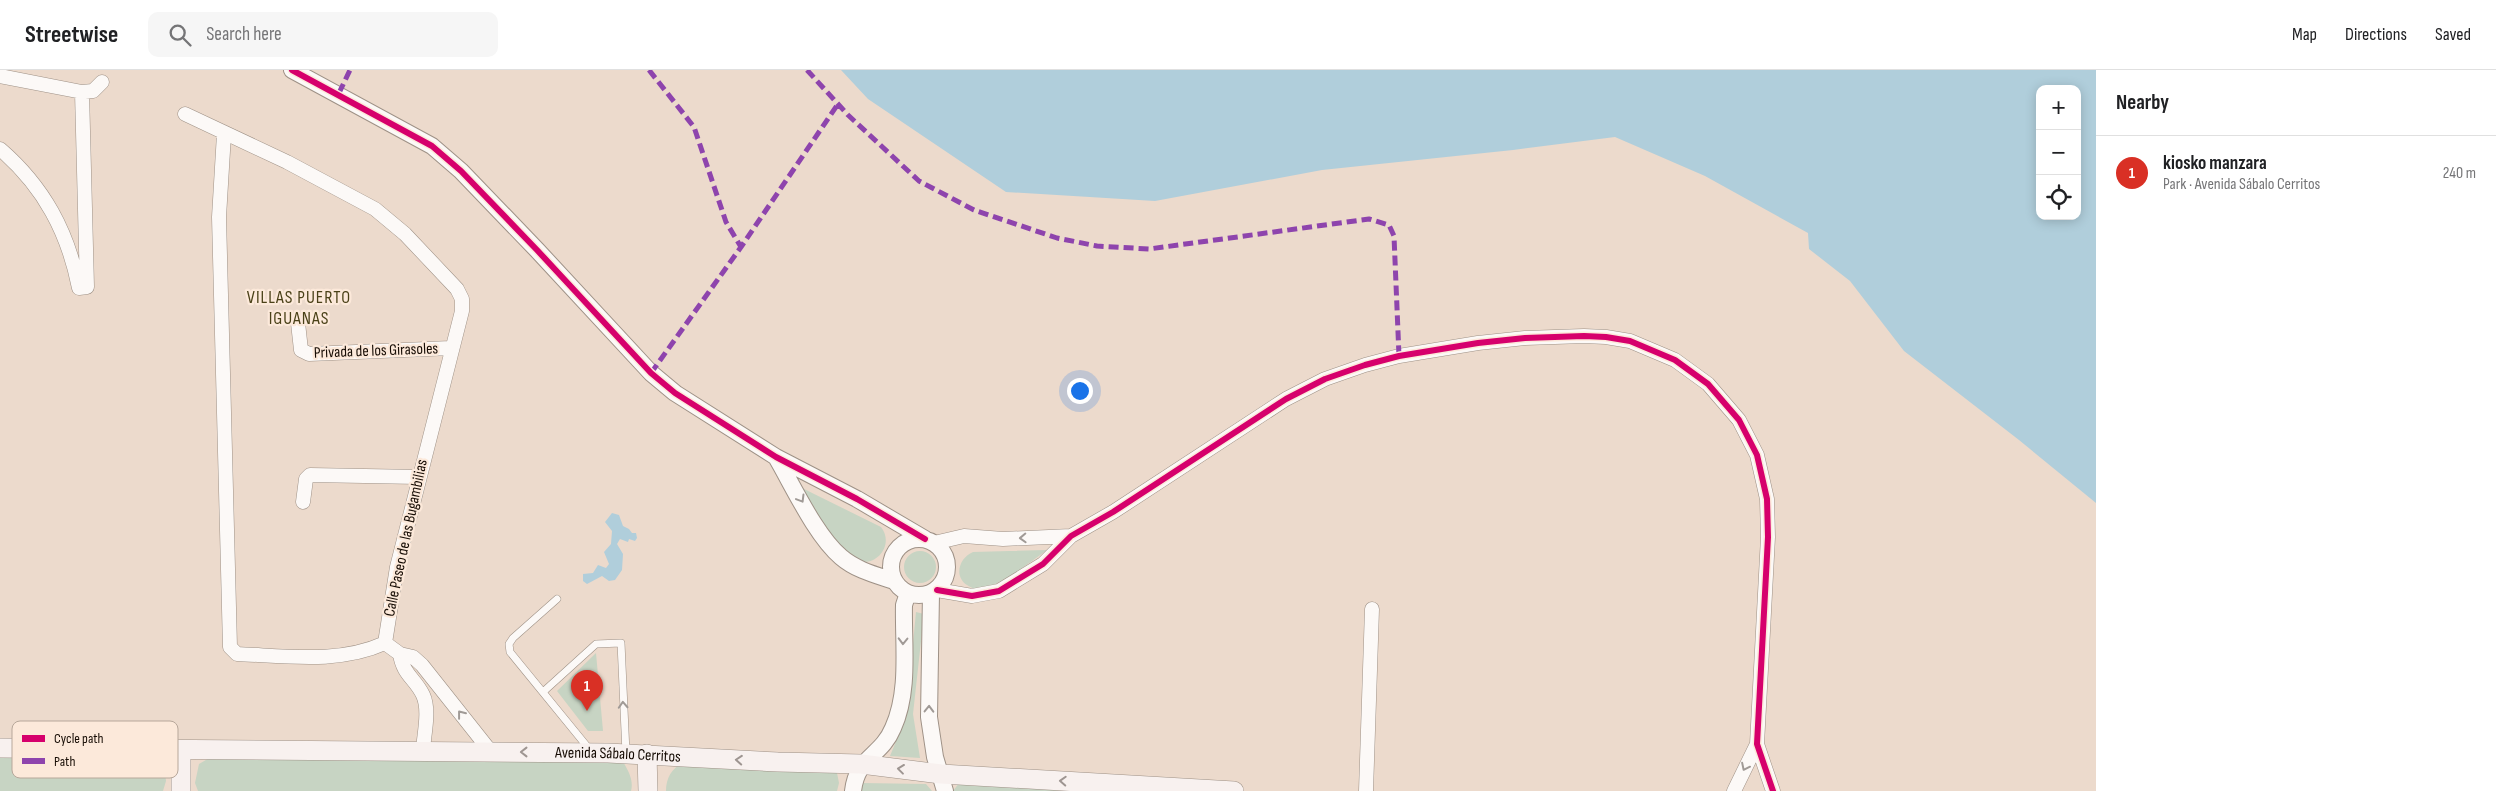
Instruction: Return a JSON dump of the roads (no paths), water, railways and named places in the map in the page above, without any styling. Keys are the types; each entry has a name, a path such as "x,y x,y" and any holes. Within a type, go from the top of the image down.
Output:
{"main road":[{"name":"Avenida Sábalo Cerritos","path":"178,750 423,750 647,754 778,762 861,764 943,782 1234,791"},
{"path":"181,750 182,791"},
{"path":"647,754 648,791"}],"street":[{"path":"292,70 432,146 461,171 651,373 675,393 776,457 857,499 930,541 946,557 946,576 934,592 929,717 935,757 943,782"},
{"path":"0,76 82,92 93,91 102,82"},
{"path":"0,149 31,179 45,198 67,241 80,288 87,287 82,92"},
{"name":"Calle Paseo de las Bugambilias","path":"185,114 286,162 375,209 405,234 457,289 462,299 462,312 451,348 396,574 385,643"},
{"path":"224,134 219,217 230,647 237,654 324,657 367,651 385,643 400,654 413,657 440,686 491,752"},
{"name":"Privada de los Girasoles","path":"298,322 301,350 309,354 451,348"},
{"path":"776,457 826,540 841,558 859,569 894,581 908,593 916,596 934,592 972,596 999,591 1043,564 1072,536 1113,512 1286,399 1325,379 1365,364 1426,351 1525,338 1606,337 1630,341 1675,360 1708,384 1739,420 1757,455 1767,499 1768,537 1757,744 1773,791"},
{"path":"304,502 306,479 310,475 419,476"},
{"path":"894,581 891,572 894,554 907,541 930,541 964,536 1003,539 1072,536"},
{"path":"853,791 861,764 885,745 895,725 900,707 903,686 904,605 908,593"},
{"path":"1366,791 1372,609"},
{"path":"400,654 402,666 422,694 426,708 423,750"},
{"path":"422,694 440,686"},
{"path":"1734,791 1757,744"}],"lane":[{"path":"557,599 509,644 510,652 592,752"},
{"path":"543,692 596,644 621,643 626,754"}],"water":[{"path":"841,70 2096,70 2096,503 2019,440 1904,351 1850,281 1809,249 1808,233 1705,176 1615,137 1513,150 1322,170 1155,201 1006,192 868,99"},
{"path":"612,513 619,515 623,526 632,533 636,533 637,538 635,541 629,539 628,542 620,539 617,544 623,554 622,570 615,580 609,581 602,576 587,584 583,581 583,574 593,573 598,565 606,568 609,564 604,552 611,544 612,531 605,522"}],"place":[{"name":"kiosko manzara","path":"587,711"}],"district":[{"name":"VILLAS PUERTO IGUANAS","path":"299,307"}]}
